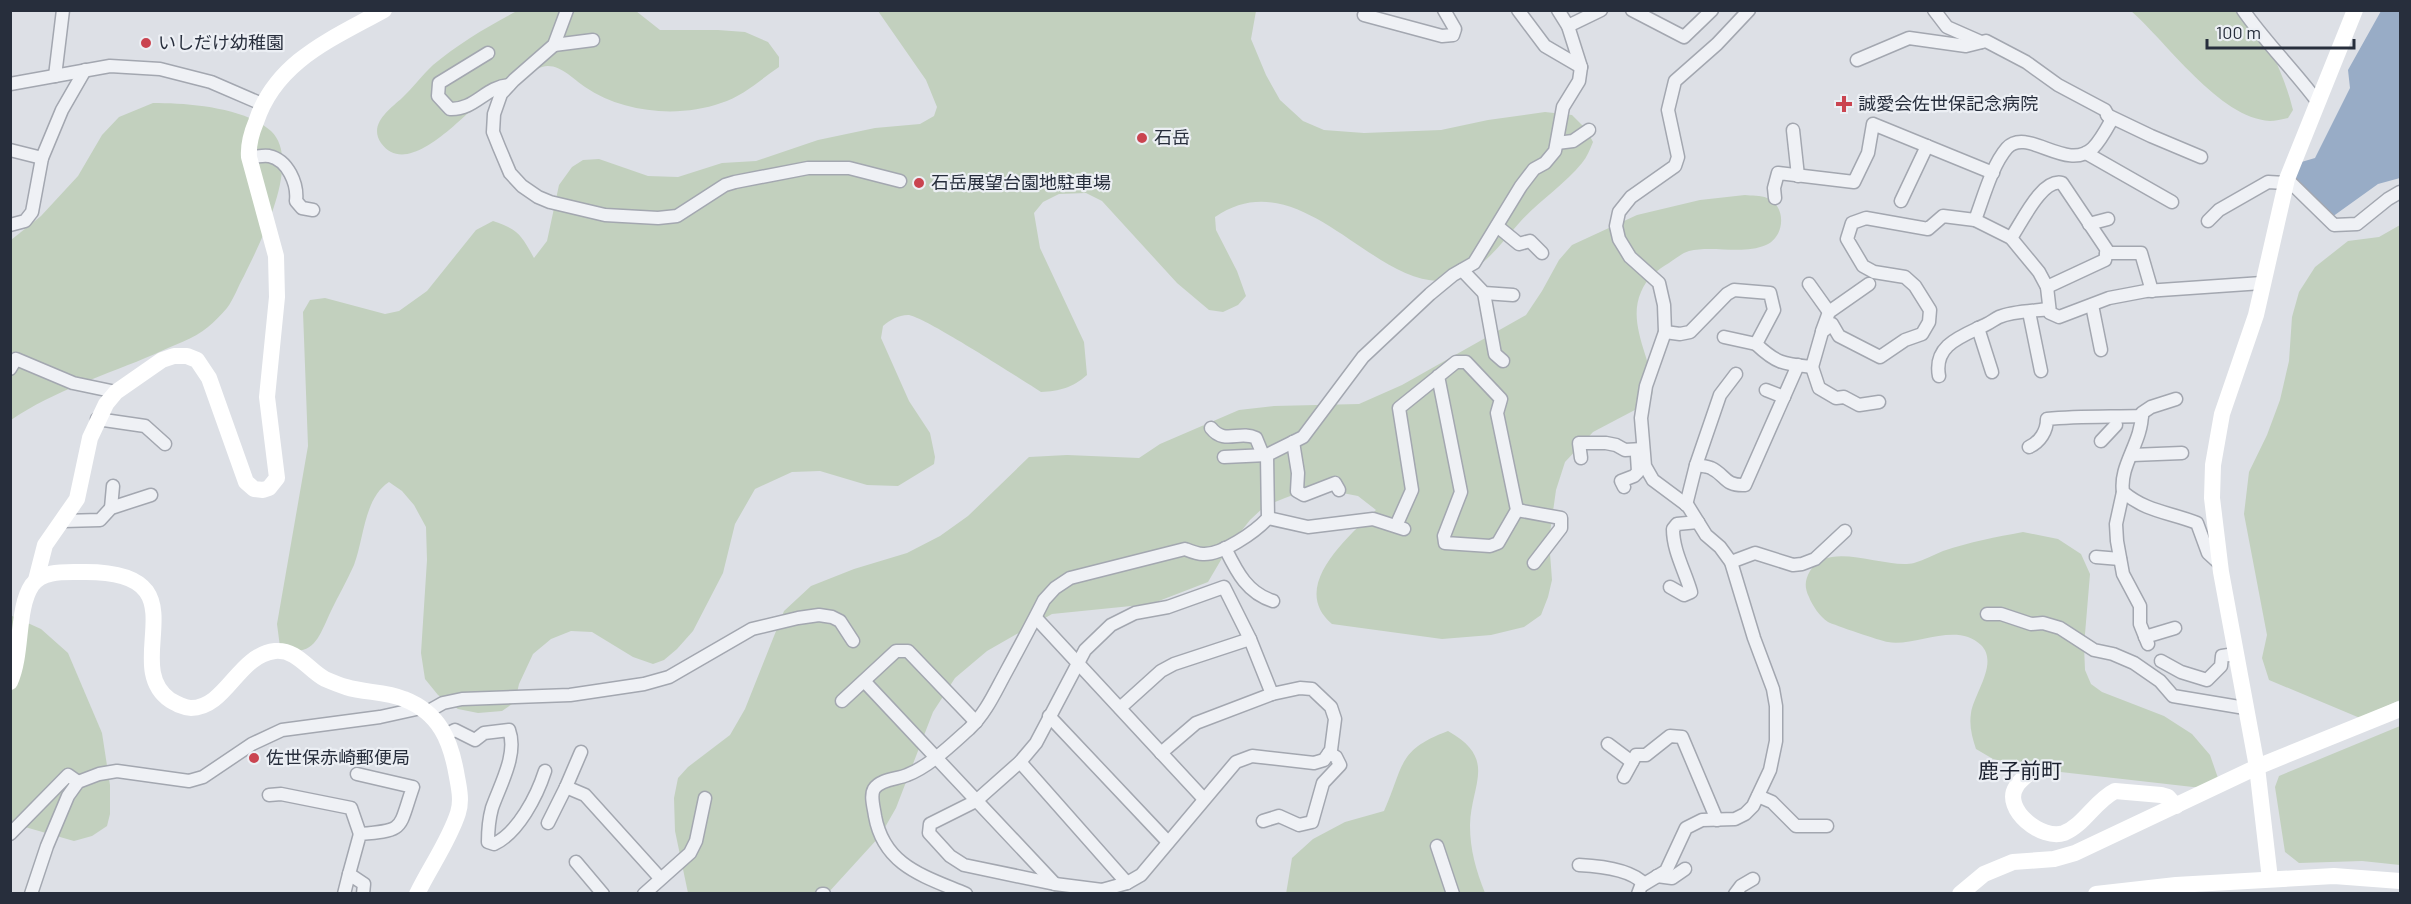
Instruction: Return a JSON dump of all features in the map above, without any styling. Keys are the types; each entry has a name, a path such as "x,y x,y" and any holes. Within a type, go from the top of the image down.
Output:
{"street":[{"path":"55,76 63,10"},
{"path":"10,682 20,650 25,600 36,580 45,545 77,499 90,438 97,419 116,392 162,360 174,356 187,356 197,360 209,378 246,482 254,489 263,490 274,483 277,478 267,397 277,297 276,256 249,157 248,145 261,104 285,71 308,53 384,10"},
{"path":"567,10 554,45 511,90 494,114 493,132 510,173 538,198 605,215 658,218 677,216 725,185 808,168 849,168 900,181"},
{"path":"1364,15 1442,36 1453,35 1455,29 1444,10"},
{"path":"1518,10 1545,46 1581,67"},
{"path":"1548,10 1573,46"},
{"path":"1224,457 1265,455 1303,437 1363,357 1430,294 1474,263 1534,169 1545,163 1556,151 1563,107 1579,81 1581,67 1568,26 1558,10"},
{"path":"1568,26 1601,10"},
{"path":"1640,12 1684,37 1712,10"},
{"path":"1624,487 1621,481 1634,477 1638,472 1641,418 1646,386 1665,332 1664,305 1659,283 1630,257 1618,239 1616,226 1619,212 1631,197 1674,166 1678,157 1668,110 1675,81 1717,44 1749,10"},
{"path":"1934,10 1947,27 1981,42"},
{"path":"2243,10 2261,36 2299,77 2317,101"},
{"path":"2270,879 2257,767 2220,564 2212,498 2213,465 2222,414 2256,315 2286,181 2355,10"},
{"path":"1857,60 1909,38 1966,46 1986,41 2026,62 2058,85 2104,110 2111,121 2094,148 2086,153 2063,156 2027,142 2017,142 2007,147 1993,173 1975,220"},
{"path":"554,45 593,40"},
{"path":"488,53 439,82 438,96 450,109 463,110 497,86 511,90"},
{"path":"10,84 110,66 160,69 211,82 261,104"},
{"path":"10,225 25,220 32,212 42,158 62,110 85,70"},
{"path":"2107,115 2201,157"},
{"path":"1774,198 1778,173 1854,182 1868,153 1873,124 1993,173"},
{"path":"1557,143 1573,141 1589,130"},
{"path":"1793,130 1798,176"},
{"path":"1901,201 1927,146"},
{"path":"10,150 42,158"},
{"path":"2086,153 2172,202"},
{"path":"249,157 267,156 277,159 290,172 298,189 296,201 302,208 313,210"},
{"path":"2210,215 2268,182 2286,181 2334,225 2357,224 2400,192"},
{"path":"2011,238 2045,186 2055,182 2062,183 2107,250 2105,260 2047,286"},
{"path":"1822,332 1832,324 1839,336 1880,357 1905,340 1922,334 1929,322 1930,310 1915,286 1905,278 1874,272 1863,266 1846,239 1852,223 1866,219 1928,229 1943,216 1975,220 2011,238 2039,272 2047,286 2050,313 2059,317 2109,298 2152,291 2262,283"},
{"path":"2089,224 2108,219"},
{"path":"1497,226 1519,244 1530,242 1542,253"},
{"path":"2106,253 2141,253 2152,291"},
{"path":"1462,270 1484,293 1495,354 1503,361"},
{"path":"1809,284 1829,312"},
{"path":"1869,284 1829,312 1812,367 1819,388 1836,398 1844,397 1859,405 1879,402"},
{"path":"1665,332 1680,334 1690,332 1727,294 1734,290 1770,293 1773,310 1770,328 1756,344"},
{"path":"1484,293 1513,295"},
{"path":"2092,305 2102,350"},
{"path":"1938,376 1939,356 1946,347 1964,334 2000,317 2049,309"},
{"path":"2028,312 2041,371"},
{"path":"1978,328 1992,372"},
{"path":"1724,337 1756,344 1777,362 1812,367"},
{"path":"10,369 16,359 73,383 116,392"},
{"path":"1268,518 1308,527 1373,519 1400,528 1412,490 1399,408 1438,376 1456,362 1466,362 1501,399 1497,413 1517,510 1498,543 1490,546 1445,543 1444,536 1461,492 1438,376"},
{"path":"1696,465 1712,468 1726,481 1735,485 1746,485 1798,365"},
{"path":"1686,505 1696,465 1720,395 1736,374"},
{"path":"1766,390 1784,397"},
{"path":"2175,628 2146,640 2140,624 2140,606 2123,574 2116,524 2123,492 2121,479 2132,455 2142,413 2151,407 2176,399"},
{"path":"2029,447 2036,444 2047,428 2046,419 2077,416 2087,419 2142,420"},
{"path":"97,419 145,426 165,444"},
{"path":"2101,441 2113,425 2142,420"},
{"path":"966,894 899,862 888,851 876,819 874,789 880,784 909,775 936,757 983,715 1044,600 1055,588 1070,578 1185,549 1202,554 1218,552 1259,528 1268,518 1265,455 1256,438 1249,434 1219,437 1211,428"},
{"path":"1293,442 1298,473 1297,490 1304,495 1336,482"},
{"path":"1581,458 1579,444 1606,443 1625,450 1639,449"},
{"path":"1579,865 1596,866 1638,877 1641,889 1666,871 1686,828 1702,820 1735,819 1745,814 1758,796 1770,770 1776,741 1776,706 1773,689 1754,638 1731,562 1720,547 1706,535 1686,505 1653,480 1639,449"},
{"path":"2132,455 2182,453"},
{"path":"111,508 113,486"},
{"path":"2123,492 2144,507 2197,523 2208,553 2220,564"},
{"path":"63,521 100,520 111,508 151,495"},
{"path":"1517,510 1561,518 1561,528 1540,561"},
{"path":"1670,587 1684,595 1691,592 1679,560 1673,529 1677,524 1698,522"},
{"path":"1731,562 1755,553 1793,565 1802,564 1821,555 1845,531"},
{"path":"1225,548 1241,580 1262,598 1273,602"},
{"path":"2096,557 2120,559"},
{"path":"36,580 53,573 100,571 134,580 149,595 153,605 152,651 155,680 163,695 178,705 192,708 209,703 259,654 278,651 299,657 324,678 348,688 386,693 406,699 424,710 440,725 452,749 460,792 459,811 417,894"},
{"path":"1161,753 1196,723 1272,694 1300,688 1312,689 1331,707 1335,719 1331,750 1323,760 1314,763 1252,756 1236,762 1203,798 1141,875 1127,883 1102,890 1055,884 964,865 950,856 929,833 930,824 976,801 1020,762 1036,743 1085,650 1111,625 1135,613 1168,607 1224,587 1250,639 1272,694"},
{"path":"1987,614 2060,628 2094,650 2113,654 2134,663 2160,681 2173,696 2245,708"},
{"path":"31,894 68,796 78,782 99,774 117,771 189,781 202,777 252,744 282,730 424,710 462,699 570,694 644,684 669,677 752,629 798,618 819,615 832,617 840,621 853,642"},
{"path":"1036,618 1203,798"},
{"path":"1120,708 1161,671 1174,664 1250,639"},
{"path":"842,701 896,651 908,651 976,722"},
{"path":"2161,661 2181,672 2207,680 2220,666 2222,656 2235,654"},
{"path":"864,681 1055,884"},
{"path":"1960,894 1984,874 2013,862 2054,859 2075,853 2257,767 2400,709"},
{"path":"1049,716 1168,842"},
{"path":"445,735 455,730 475,740 484,733 509,730 513,740 502,786 492,810 488,842 494,844 511,834 538,793 545,771"},
{"path":"1623,777 1636,755 1646,755 1670,736 1682,737 1717,820"},
{"path":"1608,744 1632,762"},
{"path":"548,823 581,752"},
{"path":"1263,821 1279,816 1299,825 1312,822 1323,783 1340,765 1336,757 1329,753"},
{"path":"1020,762 1127,883"},
{"path":"2029,773 2015,787 2016,807 2023,819 2041,832 2050,835 2062,833 2073,827 2115,791 2162,795 2168,797 2176,806"},
{"path":"10,834 68,774 78,782"},
{"path":"357,774 413,787 399,826 392,831 360,834"},
{"path":"566,787 585,795 660,878"},
{"path":"269,795 281,794 351,808 360,834 344,894"},
{"path":"1758,796 1772,802 1796,826 1827,826"},
{"path":"644,894 690,853 696,841 705,798"},
{"path":"1437,846 1453,894"},
{"path":"576,862 603,894"},
{"path":"1657,876 1672,878 1685,869"},
{"path":"349,874 364,884 363,894"},
{"path":"2107,893 2334,876 2400,881"},
{"path":"1736,894 1736,889 1753,879"}],"green space":[{"path":"517,11 636,11 660,30 745,32 768,42 779,57 779,67 729,100 705,108 670,111 616,103 600,96 559,69 542,67 514,79 489,95 453,127 422,149 407,154 393,153 381,143 377,130 382,118 429,69 484,29"},
{"path":"878,11 1256,11 1251,39 1266,75 1280,100 1303,121 1324,130 1364,133 1441,130 1488,120 1545,112 1572,115 1586,129 1593,142 1575,171 1527,214 1488,258 1464,275 1435,281 1405,273 1314,217 1282,204 1249,203 1215,217 1216,230 1237,271 1246,296 1238,305 1223,312 1209,310 1177,283 1102,201 1086,193 1059,194 1043,202 1034,213 1040,248 1084,342 1087,375 1066,388 1041,392 951,336 917,318 904,315 888,322 883,326 881,338 909,401 930,433 935,457 934,464 898,486 867,485 820,471 792,472 755,489 735,524 723,573 693,631 664,660 653,664 633,657 592,632 571,631 551,639 533,654 519,684 515,702 502,711 478,713 458,709 438,695 425,679 421,653 427,560 426,527 414,505 402,491 389,482 374,498 354,565 319,637 308,648 301,650 280,647 277,624 308,446 303,312 310,300 325,298 385,314 399,311 427,291 476,230 493,221 509,227 518,234 534,258 547,241 559,185 572,167 583,160 599,159 648,176 678,177 722,163 756,161 818,140 875,128 920,124 934,116 937,107 926,80"},
{"path":"2131,11 2248,11 2269,46 2285,84 2293,110 2288,118 2270,121 2251,117 2232,107 2195,76"},
{"path":"153,103 215,108 246,116 271,131 280,145 282,162 280,182 268,224 229,304 218,318 202,331 155,354 63,391 11,420 11,240 41,216 78,176 102,135 119,117"},
{"path":"1745,195 1765,197 1778,208 1780,229 1772,241 1757,248 1698,249 1686,252 1657,271 1643,287 1637,306 1637,321 1652,378 1653,391 1650,402 1593,432 1565,462 1556,490 1549,540 1552,580 1548,597 1541,615 1524,627 1491,635 1442,639 1332,624 1320,610 1317,594 1319,579 1327,563 1339,548 1376,510 1358,496 1309,489 1265,506 1250,520 1228,548 1208,582 1151,604 1052,614 987,651 955,678 933,712 896,808 880,836 828,893 688,893 675,831 674,798 678,778 688,767 730,735 745,709 784,611 811,586 854,569 907,553 940,536 968,516 1029,457 1067,455 1139,458 1160,444 1239,410 1274,406 1359,404 1402,385 1526,315 1559,260 1572,245 1637,215 1700,200"},
{"path":"2400,225 2400,700 2360,718 2269,680 2262,658 2267,635 2244,514 2249,472 2267,435 2280,400 2289,361 2292,317 2299,292 2315,267 2348,241 2379,237"},
{"path":"2023,532 2058,539 2081,554 2090,574 2084,646 2085,670 2091,684 2102,692 2164,716 2192,734 2210,755 2218,778 2214,787 2193,787 2043,770 1993,759 1976,749 1970,718 1987,669 1986,652 1981,645 1971,638 1960,635 1936,636 1899,643 1877,639 1828,622 1814,607 1806,590 1806,581 1810,571 1819,562 1830,557 1844,556 1889,563 1914,563 1963,545"},
{"path":"10,615 41,629 68,653 102,733 110,785 110,814 107,826 92,836 74,841 11,823"},
{"path":"2400,726 2400,865 2362,861 2299,863 2285,852 2275,787 2279,776"},
{"path":"1448,731 1463,741 1473,752 1477,762 1477,785 1471,810 1470,834 1474,860 1485,893 1286,894 1292,858 1313,839 1345,822 1384,811 1404,761 1419,745"}],"water":[{"path":"2381,11 2400,11 2400,178 2378,184 2332,217 2292,177 2298,163 2315,158 2350,88 2348,70"}],"place":[{"name":"いしだけ幼稚園","path":"146,43"},
{"name":"誠愛会佐世保記念病院","path":"1844,104"},
{"name":"石岳","path":"1142,138"},
{"name":"石岳展望台園地駐車場","path":"919,183"},
{"name":"佐世保赤崎郵便局","path":"254,758"}],"district":[{"name":"鹿子前町","path":"2020,771"}]}
